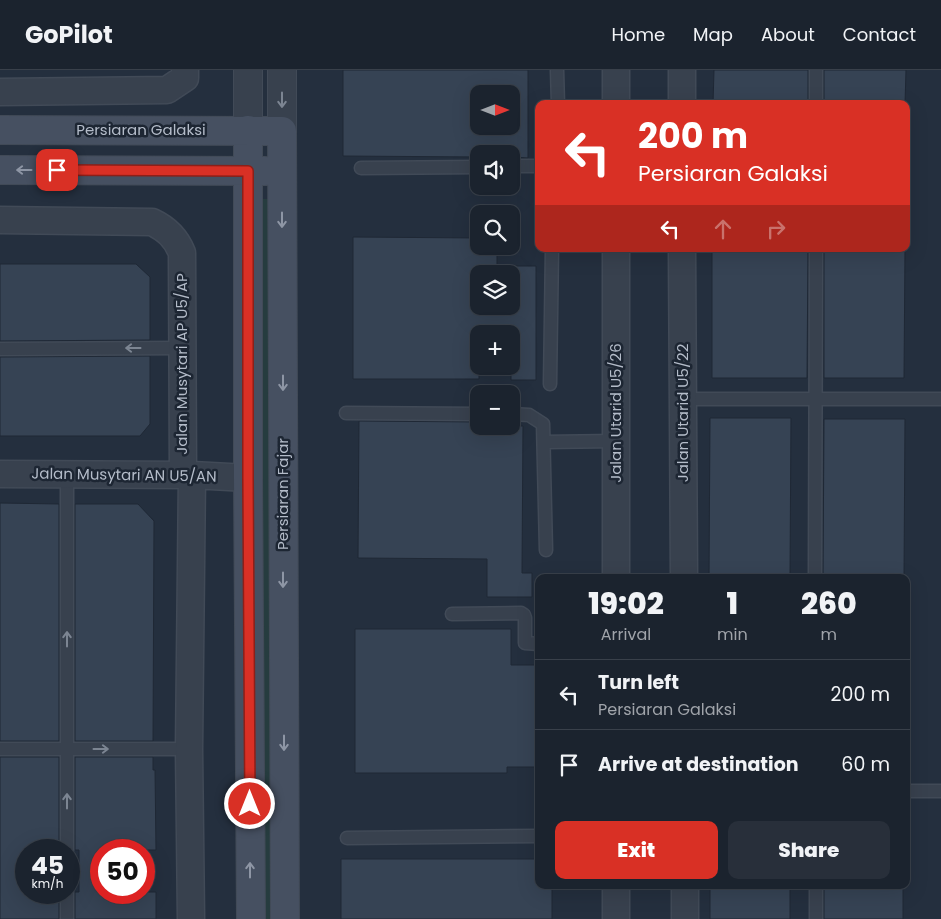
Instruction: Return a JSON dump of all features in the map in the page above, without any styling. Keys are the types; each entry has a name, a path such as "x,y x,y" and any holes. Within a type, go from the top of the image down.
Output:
{"main road":[{"name":"Persiaran Galaksi","path":"0,130 282,131"},
{"path":"248,130 251,919"},
{"name":"Persiaran Fajar","path":"282,131 284,919"},
{"path":"0,170 282,172"}],"street":[{"path":"248,70 248,130"},
{"name":"Persiaran Fajar","path":"282,70 282,131"},
{"path":"616,70 616,100"},
{"path":"682,70 682,100"},
{"path":"10,84 167,90 184,74"},
{"name":"Jalan Musytari AP U5/AP","path":"0,220 152,222 171,234 182,253 182,348 187,475 191,919"},
{"name":"Jalan Utarid U5/26","path":"616,252 616,574"},
{"name":"Jalan Utarid U5/22","path":"682,252 684,574"},
{"name":"Jalan Musytari AN U5/AN","path":"0,474 187,475 248,478"},
{"path":"616,889 616,919"},
{"path":"685,889 685,919"}],"lane":[{"path":"557,70 558,100"},
{"path":"816,70 816,100"},
{"path":"520,166 535,166"},
{"path":"361,168 470,167"},
{"path":"550,384 552,252"},
{"path":"815,574 816,252"},
{"path":"0,349 182,348"},
{"path":"683,399 941,399"},
{"path":"346,413 470,414"},
{"path":"520,414 529,414 543,424 545,442 546,550"},
{"path":"545,442 616,441"},
{"path":"67,474 67,839"},
{"path":"452,614 524,615 524,643 535,644"},
{"path":"0,749 189,749"},
{"path":"910,791 941,791"},
{"path":"347,838 535,836"},
{"path":"816,889 816,919"},
{"path":"67,904 67,919"}],"green space":[{"path":"260,199 269,199 273,919 263,919"}],"building":[{"path":"343,70 528,70 528,158 520,158 520,145 470,145 470,157 343,156"},
{"path":"714,70 808,70 808,100 713,100"},
{"path":"824,70 906,70 905,100 824,100"},
{"path":"353,237 470,238 470,255 497,255 497,265 470,265 470,315 520,315 520,266 536,266 536,380 511,380 511,375 520,375 520,325 470,325 470,375 479,375 479,379 353,379"},
{"path":"712,252 808,252 807,378 712,378"},
{"path":"824,252 905,252 904,378 824,378"},
{"path":"0,264 136,264 150,277 150,340 0,341"},
{"path":"150,356 150,424 140,436 0,436 0,357"},
{"path":"710,418 791,418 790,574 709,574"},
{"path":"824,419 905,419 904,574 823,574"},
{"path":"359,421 470,422 470,435 520,435 520,426 523,426 522,573 532,573 532,597 487,597 487,559 358,558"},
{"path":"0,503 59,504 59,741 0,741"},
{"path":"75,504 138,504 154,521 153,741 75,741"},
{"path":"355,629 511,629 511,665 535,665 535,767 507,767 507,773 355,773"},
{"path":"0,757 59,757 59,839 15,839 15,904 59,904 59,919 0,919"},
{"path":"75,757 153,757 153,770 155,770 156,850 155,839 90,839 90,904 155,904 156,892 156,919 75,919 75,904 80,904 80,839 75,839"},
{"path":"341,859 535,859 535,889 552,889 552,919 341,919"},
{"path":"710,889 790,889 790,919 710,919"},
{"path":"824,889 903,889 903,919 824,919"}],"route":[{"path":"57,170 248,171 250,804"}]}
